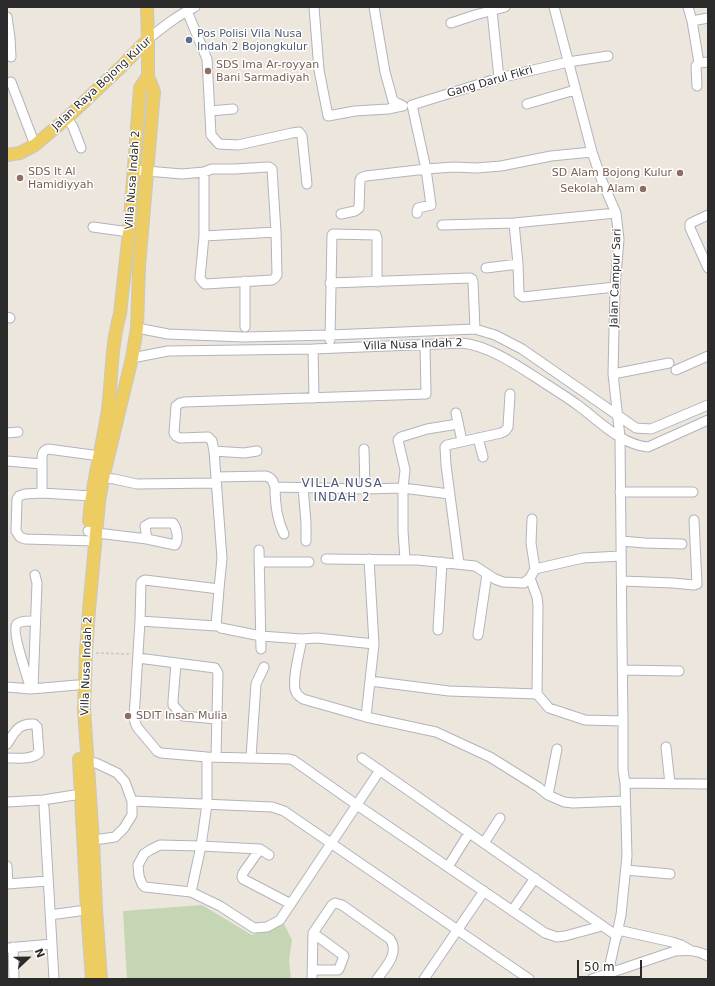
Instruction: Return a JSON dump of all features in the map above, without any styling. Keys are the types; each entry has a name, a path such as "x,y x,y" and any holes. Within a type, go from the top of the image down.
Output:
{"main road":[{"name":"Villa Nusa Indah 2","path":"92,979 87,910 88,841 85,794 78,752 79,632 92,536 100,502 103,478 132,358 137,324 147,171 154,92 148,76 147,7"},
{"name":"Jalan Raya Bojong Kulur","path":"7,156 20,153 35,145 67,118 148,39"},
{"name":"Villa Nusa Indah 2","path":"85,794 87,762 84,709 90,652 88,610 92,536 92,496 108,410 114,342 116,326 120,314 130,232 140,88 148,76"},
{"path":"136,149 149,150"},
{"path":"120,314 130,315 137,324"},
{"name":"Villa Nusa Indah 2","path":"113,356 119,359 132,358"},
{"name":"Villa Nusa Indah 2","path":"87,910 101,979"}],"street":[{"name":"Gang Darul Fikri","path":"314,7 319,70 328,116 355,111 388,109 412,105 498,78 568,62 608,56"},
{"path":"374,7 385,72 393,101 402,106"},
{"path":"451,23 505,7"},
{"name":"Jalan Campur Sari","path":"554,7 592,152 602,181 616,213 619,239 615,288 613,374 620,437 622,670 624,721 623,770 625,783 627,856 621,915 608,973"},
{"path":"688,7 703,63 696,66 697,86"},
{"name":"Jalan Raya Bojong Kulur","path":"148,39 191,9"},
{"path":"191,9 207,59 211,136 219,144 238,145 292,132 299,132 302,136 306,184"},
{"path":"492,10 498,78"},
{"path":"7,17 11,57"},
{"path":"692,21 708,18"},
{"path":"11,82 35,145"},
{"path":"527,104 575,90"},
{"path":"412,105 426,169 431,205 418,208 417,214"},
{"path":"210,111 232,109"},
{"path":"67,118 81,148"},
{"path":"341,214 355,211 359,208 360,180 366,176 454,166 476,168 500,166 552,156 592,152"},
{"path":"135,170 182,174 204,172 212,169 235,169 267,166 271,168 276,232 277,275 272,280 205,284 200,278 204,236 204,172"},
{"path":"442,225 514,223 616,213"},
{"path":"708,215 691,223 690,228 708,268"},
{"path":"514,223 519,294 523,297 615,288"},
{"path":"93,227 130,232"},
{"path":"204,236 276,232"},
{"path":"330,348 332,235 376,235 376,282"},
{"path":"486,268 518,264"},
{"path":"330,283 470,278 473,282 475,329"},
{"path":"245,281 245,327"},
{"name":"Villa Nusa Indah 2","path":"137,324 168,334 244,337 475,329 495,335 522,350 636,428 651,429 708,405"},
{"name":"Villa Nusa Indah 2","path":"132,358 168,351 313,349 462,343 482,348 516,364 632,444 648,447 708,420"},
{"path":"219,627 219,589 222,558 214,451 212,441 208,437 180,438 176,436 174,433 176,406 184,402 426,394 425,345"},
{"path":"313,349 314,398"},
{"path":"613,374 672,366 708,356"},
{"path":"459,564 449,494 445,447 447,445 462,441 505,431 507,429 510,394"},
{"path":"456,413 462,441"},
{"path":"405,559 403,531 403,488 406,470 398,442 399,439 427,429 458,424"},
{"path":"7,433 18,432"},
{"path":"478,438 483,457"},
{"path":"42,493 42,453 44,451 48,449 100,456"},
{"path":"364,449 365,489"},
{"path":"214,451 244,453 257,450"},
{"path":"7,461 42,464"},
{"path":"103,478 137,484 266,476 271,477 275,487 275,497 280,526 284,534"},
{"path":"275,487 365,489 403,488 449,494"},
{"path":"303,487 306,541"},
{"path":"620,492 693,492"},
{"path":"92,496 42,493 25,494 19,496 17,499 16,531 20,537 26,539 92,536 147,539"},
{"path":"326,559 405,559 459,564 475,566 502,582 524,583 530,578 535,570 531,543 532,520"},
{"path":"622,581 696,584 694,520"},
{"path":"621,541 682,544"},
{"path":"259,550 261,649"},
{"path":"535,570 583,558 621,556"},
{"path":"366,717 374,644 369,559"},
{"path":"259,562 309,562"},
{"path":"438,630 442,562"},
{"path":"478,634 487,574"},
{"path":"32,689 37,583 34,575"},
{"path":"530,578 538,605 537,694 549,708 585,720 624,721"},
{"path":"219,589 145,580 142,583 134,718 137,727 152,747 161,753 212,757 293,760 545,933 557,937 602,926"},
{"path":"32,689 18,647 15,629 16,624 20,622 35,621"},
{"path":"140,621 219,627 261,636 317,638 374,644"},
{"path":"302,638 294,678 295,690 303,699 366,717 436,732 490,757 538,787 548,795 564,802 625,802"},
{"path":"138,656 215,668 218,673 217,719 207,804 201,846 191,892"},
{"path":"176,663 173,705 183,716 217,719"},
{"path":"251,758 256,684 264,667"},
{"path":"622,670 679,671"},
{"path":"370,681 449,691 537,694"},
{"path":"7,687 32,689 78,685"},
{"path":"7,744 16,729 26,724 34,724 37,727 39,753 32,758 7,758"},
{"path":"666,747 670,784"},
{"path":"548,795 557,749"},
{"path":"362,758 602,926 618,933 672,942 708,956"},
{"path":"87,762 96,764 117,773 125,782 132,801 132,815 124,828 115,837 88,841"},
{"path":"269,855 260,849 160,845 144,854 138,865 139,876 145,887 191,892 220,906 254,928 267,927 280,920 380,770"},
{"path":"625,783 708,784"},
{"path":"7,802 43,800 85,794"},
{"path":"132,801 272,807 284,811 529,979"},
{"path":"44,807 54,979"},
{"path":"484,843 500,818"},
{"path":"451,862 469,833"},
{"path":"260,849 243,874 243,879 291,904"},
{"path":"7,866 8,884 48,881"},
{"path":"626,870 670,874"},
{"path":"512,910 534,878"},
{"path":"424,979 484,891"},
{"path":"313,933 344,956 338,970 313,974 313,933 332,905 335,903 342,905 390,939 393,943 394,951 392,957 377,979"},
{"path":"50,915 87,910"},
{"path":"13,979 10,947 52,944"},
{"path":"592,979 675,951 690,950"},
{"path":"7,969 13,979"}],"path":[{"path":"90,652 138,656"}],"green space":[{"path":"202,905 252,935 284,924 292,940 289,960 291,979 127,979 123,911"}],"place":[{"name":"Pos Polisi Vila Nusa Indah 2 Bojongkulur","path":"189,40"},
{"name":"SDS Ima Ar-royyan Bani Sarmadiyah","path":"208,71"},
{"name":"SD Alam Bojong Kulur","path":"680,173"},
{"name":"SDS It Al Hamidiyyah","path":"20,178"},
{"name":"Sekolah Alam","path":"643,189"},
{"name":"SDIT Insan Mulia","path":"128,716"}],"district":[{"name":"VILLA NUSA INDAH 2","path":"342,491"}]}
